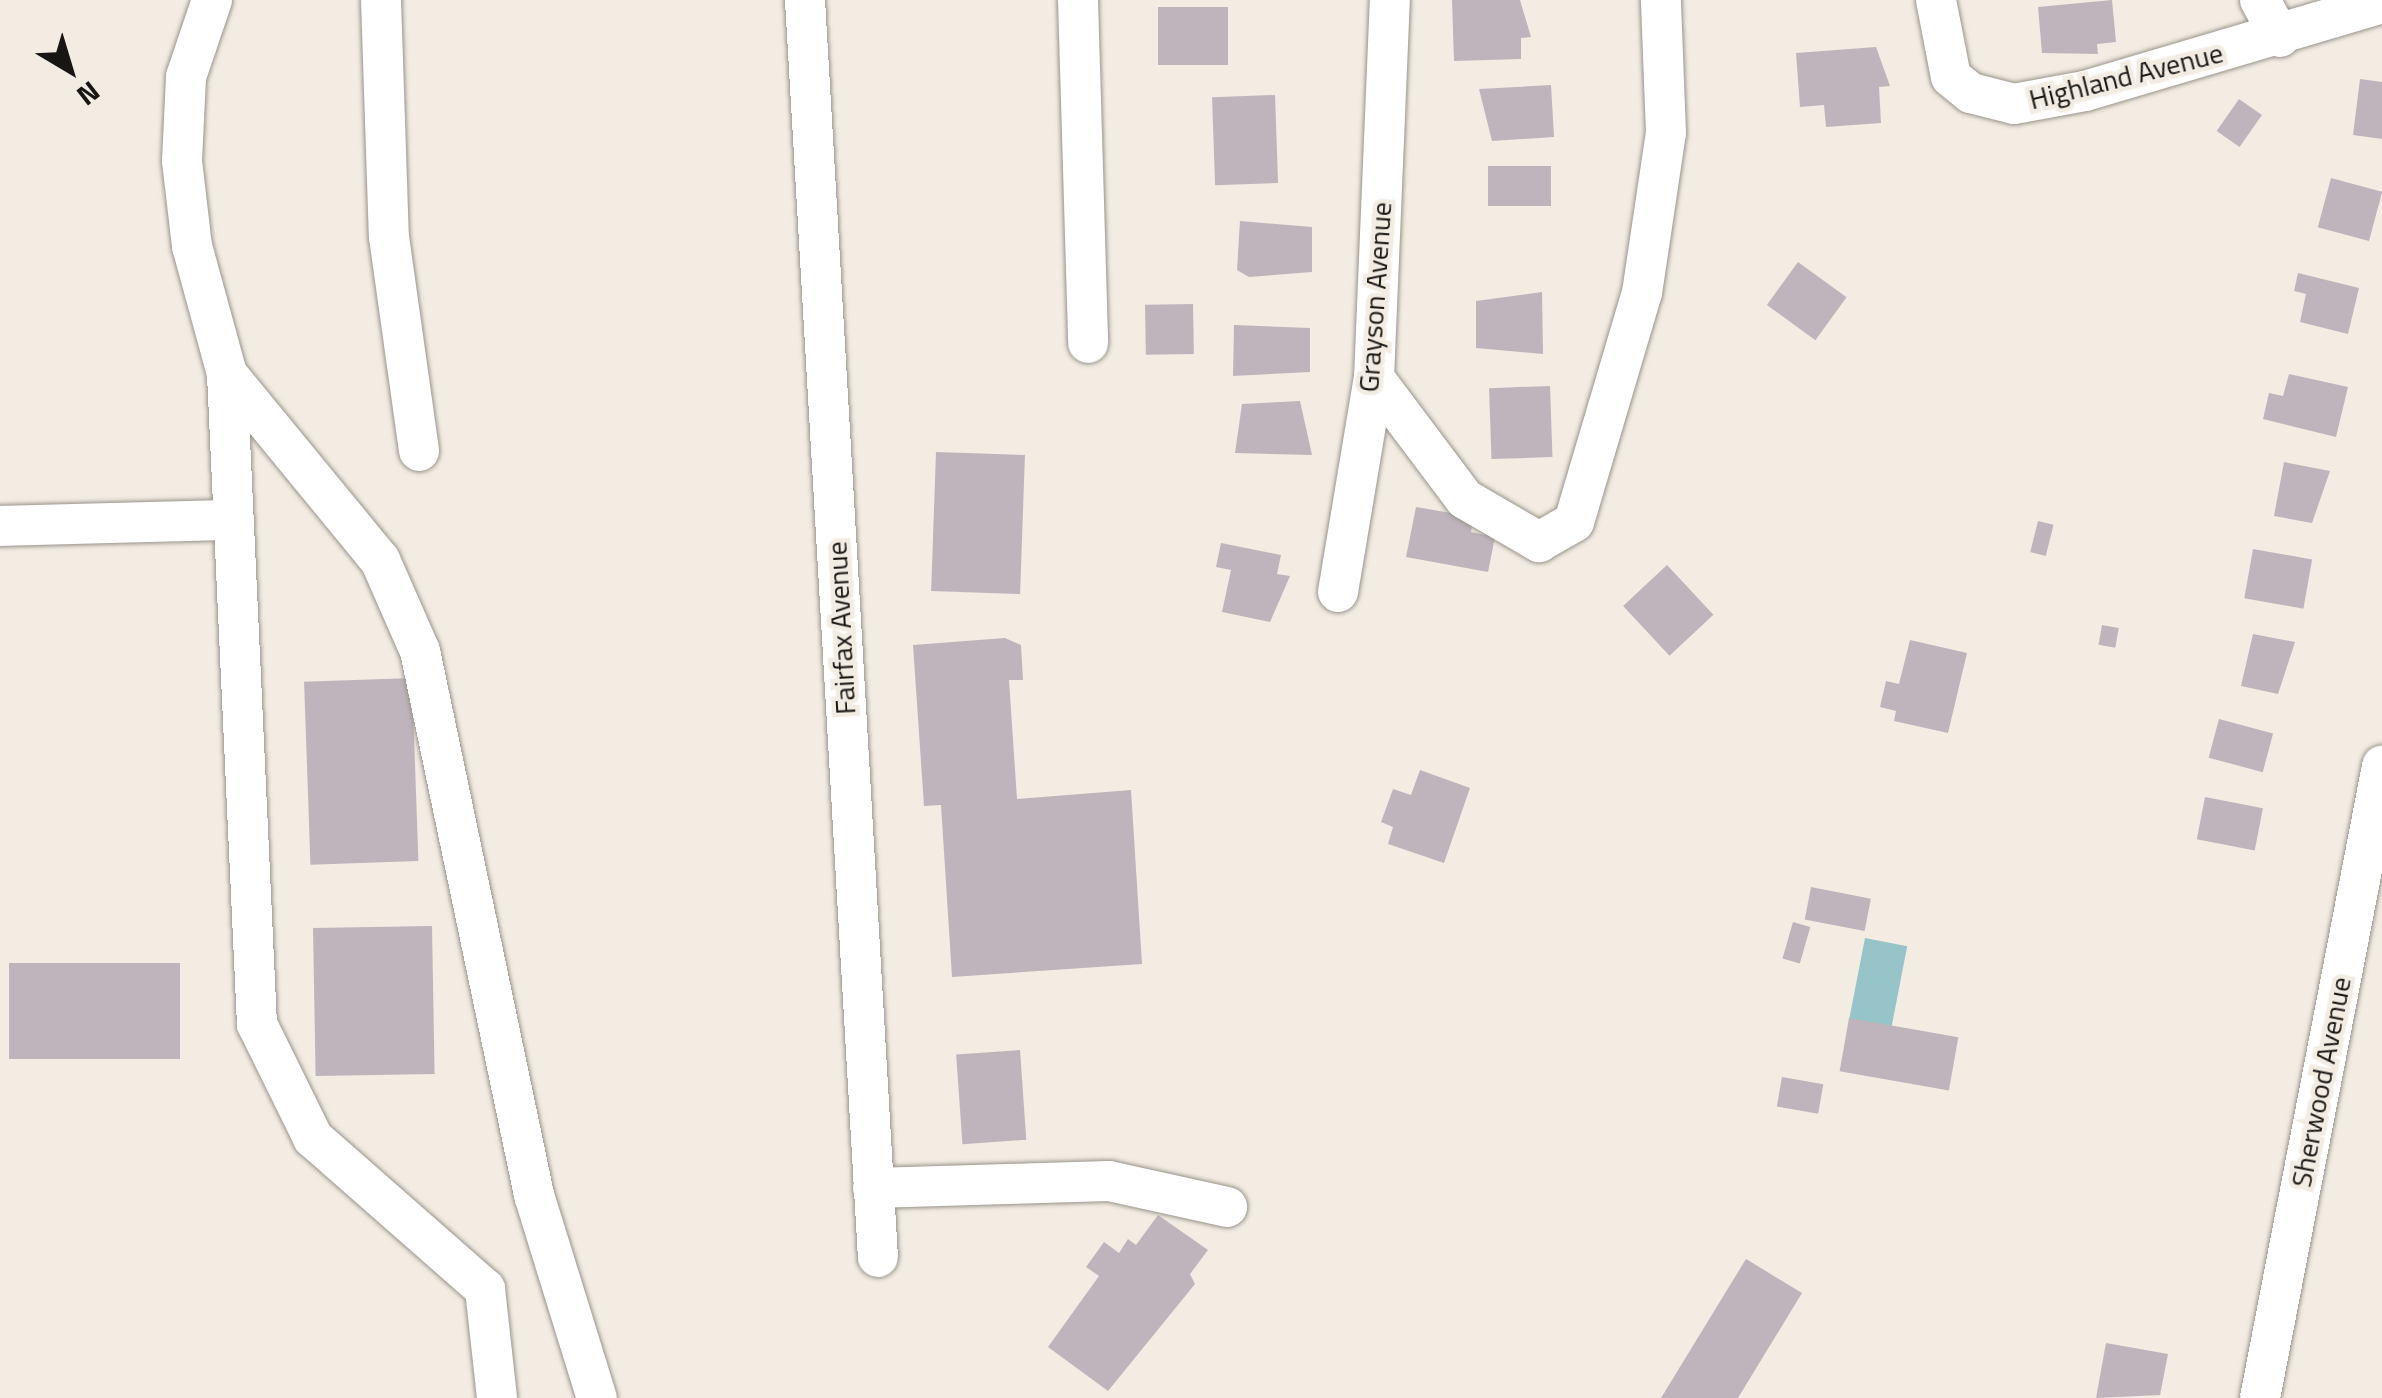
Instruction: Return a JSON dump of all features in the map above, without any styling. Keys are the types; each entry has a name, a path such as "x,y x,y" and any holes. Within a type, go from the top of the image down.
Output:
{"street":[{"path":"212,0 186,76 182,161 192,246 227,374 257,1024 313,1138 484,1290 497,1398"},
{"path":"380,0 389,237 419,452"},
{"name":"Fairfax Avenue","path":"805,0 878,1257"},
{"path":"1078,0 1088,342"},
{"name":"Grayson Avenue","path":"1338,592 1374,378 1390,0"},
{"path":"1374,378 1430,461 1494,519 1538,542 1574,522 1642,293 1666,133 1661,0"},
{"name":"Highland Avenue","path":"1936,0 1951,77 1994,102 2085,92 2280,37 2382,3"},
{"path":"2260,0 2280,37"},
{"path":"227,374 380,560 420,650 534,1195 598,1398"},
{"path":"0,526 234,520"},
{"name":"Sherwood Avenue","path":"2260,1398 2382,766"},
{"path":"873,1188 1110,1181 1227,1207"}],"water":[{"path":"1865,938 1907,946 1892,1027 1849,1018"}],"building":[{"path":"1452,0 1520,0 1531,37 1521,38 1521,59 1454,61"},
{"path":"2112,0 2116,42 2097,44 2098,54 2042,53 2038,7"},
{"path":"1158,7 1228,7 1228,65 1158,65"},
{"path":"1876,47 1890,86 1879,87 1881,123 1826,127 1824,105 1800,107 1796,53"},
{"path":"2360,79 2382,82 2382,139 2353,135"},
{"path":"1551,85 1554,137 1492,141 1479,89"},
{"path":"1275,95 1278,183 1215,185 1212,97"},
{"path":"2239,99 2262,115 2240,147 2217,131"},
{"path":"1488,166 1551,166 1551,206 1488,206"},
{"path":"2331,178 2382,192 2369,241 2318,227"},
{"path":"1240,221 1312,227 1312,272 1249,277 1237,270"},
{"path":"1798,262 1847,297 1815,340 1767,305"},
{"path":"2298,273 2359,288 2348,334 2300,322 2306,294 2294,291"},
{"path":"1542,292 1543,354 1476,348 1476,301"},
{"path":"1193,304 1194,354 1146,355 1145,305"},
{"path":"1234,325 1310,328 1310,372 1233,376"},
{"path":"2289,374 2348,387 2336,437 2263,419 2269,393 2283,396"},
{"path":"1550,386 1552,457 1492,459 1489,388"},
{"path":"1300,401 1312,455 1235,453 1242,404"},
{"path":"936,452 1025,455 1020,594 931,591"},
{"path":"2284,462 2330,471 2312,523 2274,516"},
{"path":"1416,507 1474,517 1471,532 1495,537 1488,572 1406,557"},
{"path":"2038,521 2054,525 2046,556 2030,552"},
{"path":"1221,543 1281,555 1277,574 1290,576 1270,622 1222,612 1231,570 1216,567"},
{"path":"2253,549 2312,559 2303,609 2244,598"},
{"path":"1667,565 1713,615 1669,656 1623,606"},
{"path":"2102,625 2119,628 2115,648 2099,645"},
{"path":"2253,634 2295,642 2278,694 2241,686"},
{"path":"1005,638 1021,645 1023,680 1009,680 1017,799 1131,790 1142,964 952,977 941,805 924,806 913,645"},
{"path":"1910,640 1967,653 1948,733 1894,721 1896,711 1880,707 1886,681 1899,684"},
{"path":"412,678 418,861 310,865 304,682"},
{"path":"2219,719 2273,733 2263,772 2209,758"},
{"path":"1420,770 1470,788 1444,863 1388,844 1393,827 1381,822 1393,789 1411,795"},
{"path":"2205,797 2263,808 2255,850 2197,839"},
{"path":"1811,887 1871,899 1865,931 1805,919"},
{"path":"1793,922 1810,927 1800,963 1783,959"},
{"path":"432,926 435,1074 316,1076 313,928"},
{"path":"9,963 180,963 180,1059 9,1059"},
{"path":"1849,1018 1958,1037 1949,1090 1840,1071"},
{"path":"1020,1050 1026,1140 962,1144 956,1054"},
{"path":"1782,1077 1823,1084 1818,1114 1777,1107"},
{"path":"1158,1215 1208,1250 1190,1274 1195,1284 1108,1391 1048,1347 1099,1276 1086,1267 1104,1242 1119,1253 1128,1239 1136,1245"},
{"path":"1746,1259 1802,1293 1738,1398 1661,1398"},
{"path":"2106,1343 2168,1354 2160,1395 2096,1398"}]}
